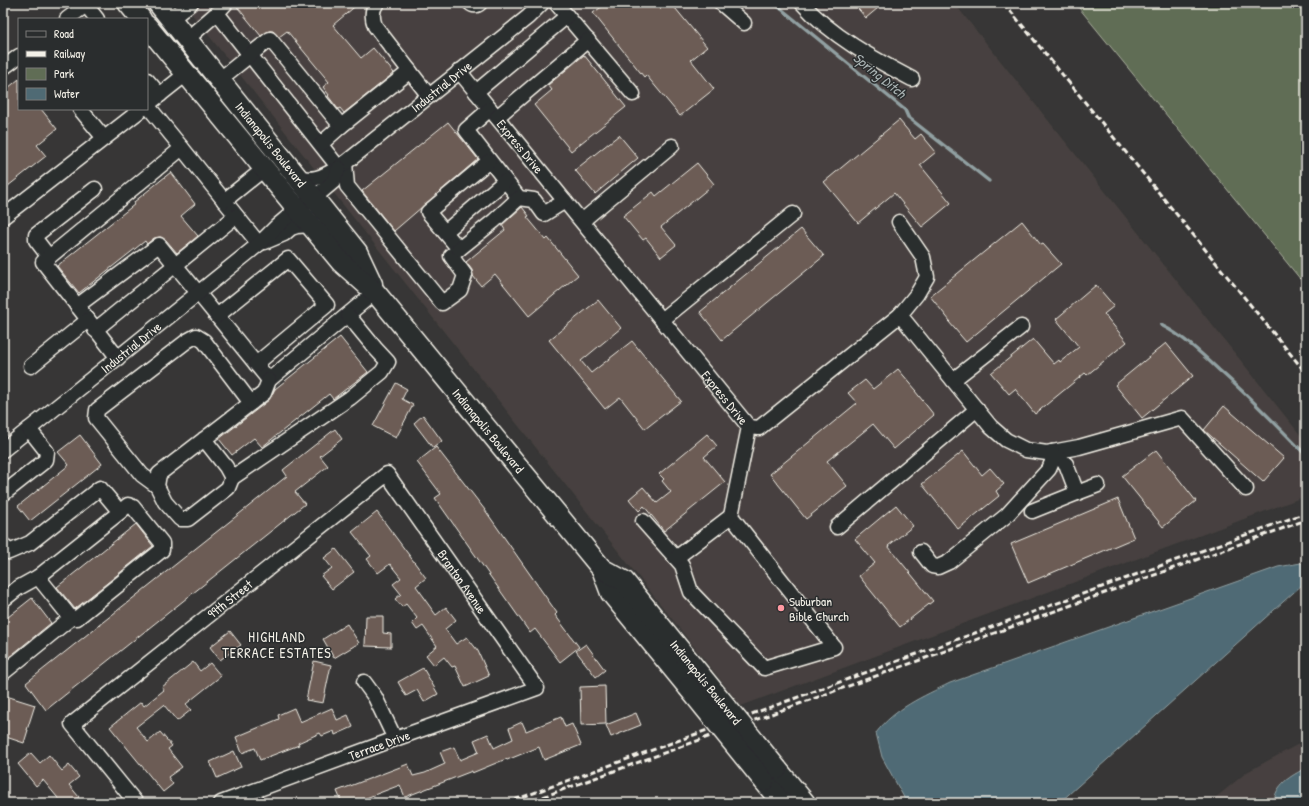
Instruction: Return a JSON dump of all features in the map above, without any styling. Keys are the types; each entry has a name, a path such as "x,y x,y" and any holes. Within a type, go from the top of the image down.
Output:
{"highway":[{"path":"128,3 140,18"},
{"name":"Indianapolis Boulevard","path":"158,3 357,252 375,292"},
{"name":"Indianapolis Boulevard","path":"148,27 341,262 375,292 602,568 624,581 695,682 771,775 805,803"},
{"name":"Indianapolis Boulevard","path":"771,775 782,803"}],"street":[{"path":"171,19 191,3"},
{"path":"377,3 372,16 375,26 429,96"},
{"path":"470,3 476,6 480,3"},
{"name":"Industrial Drive","path":"298,178 311,180 318,179 342,166 528,17 542,3"},
{"path":"556,3 633,94"},
{"path":"721,3 744,24"},
{"path":"802,3 813,15 865,54 912,79"},
{"path":"69,18 86,4 96,18"},
{"path":"187,38 222,8 250,54 321,144 342,166 347,186 442,303 460,290 465,275 450,256 494,221 519,198"},
{"path":"476,92 567,16"},
{"path":"220,80 250,54 270,40 341,126"},
{"path":"565,201 544,214 534,200 519,198 466,130 493,113 588,40"},
{"path":"3,68 18,57"},
{"path":"321,144 341,126 410,71"},
{"name":"Express Drive","path":"460,72 749,427 759,428 900,315 917,294 927,277 923,257 899,222"},
{"path":"148,104 186,74"},
{"path":"148,81 160,95"},
{"path":"148,106 260,244"},
{"path":"81,110 104,138"},
{"path":"3,217 104,138 132,112"},
{"path":"582,221 672,146"},
{"path":"118,358 43,262 182,148"},
{"path":"459,249 428,212 489,161"},
{"name":"Industrial Drive","path":"3,450 260,244 277,226 297,209 314,198 333,182 342,166"},
{"path":"224,201 264,169"},
{"path":"445,232 505,181"},
{"path":"49,257 36,240 36,235 95,189"},
{"path":"662,320 793,214"},
{"path":"31,366 92,325 175,265 236,216"},
{"name":"Industrial Drive","path":"260,244 284,234 291,228 297,226 311,226"},
{"path":"77,306 158,244 269,380"},
{"path":"217,316 288,259 328,306 256,364"},
{"path":"157,486 159,474 264,393 269,380 375,292"},
{"path":"251,403 204,341 196,336 187,341 98,410 96,418 142,475 157,486 165,502 180,519 188,519 228,488 232,478 350,398 382,372 388,362 348,314"},
{"path":"900,315 991,427 1006,440 1026,450 1047,453 1079,447 1182,418 1246,489"},
{"path":"953,380 1021,327"},
{"path":"837,527 977,409"},
{"path":"676,558 730,516 749,427"},
{"path":"3,494 46,460 47,452 29,429"},
{"path":"204,439 226,467 232,478"},
{"path":"1052,452 1066,464 1077,493"},
{"path":"921,552 932,566 938,567 949,562 1008,515 1049,469 1052,462 1052,452"},
{"name":"Branton Avenue","path":"387,474 537,688"},
{"name":"99th Street","path":"136,803 72,724 387,474"},
{"path":"1032,511 1098,485"},
{"path":"6,548 30,543 100,488 120,512"},
{"path":"3,600 18,588 38,577 128,505 133,507 162,543 162,550 77,618 71,618 3,673"},
{"path":"643,522 682,565 691,592 764,668 834,647 730,516"},
{"path":"38,577 71,618"},
{"path":"364,682 375,697 395,739"},
{"name":"Terrace Drive","path":"221,803 537,688"}],"shaded area":[{"path":"183,3 954,3 1306,442 1306,496 741,706"},
{"path":"1306,740 1306,803 1209,803 1247,772"}],"green space":[{"path":"1075,3 1306,3 1306,286"}],"water":[{"path":"1301,563 1306,568 1306,576 1303,584 1059,803 907,803 882,757 876,733 883,724 900,710 950,683 1278,567"},
{"path":"1306,768 1306,803 1274,803 1277,791 1285,781"}],"building":[{"path":"234,3 359,3 333,25 361,58 373,48 394,73 344,113 340,108 338,109 323,87 329,82 287,31 279,37 273,31 269,31 261,36"},
{"path":"607,3 671,3 707,47 691,60 714,89 680,116 646,75 644,77 593,13"},
{"path":"853,3 884,3 866,18"},
{"path":"584,55 626,107 571,151 534,105 552,90 548,85"},
{"path":"18,80 18,110 42,110 57,129 37,145 46,156 3,190 3,92"},
{"path":"899,120 915,139 921,134 936,152 920,165 951,203 922,227 894,193 858,223 824,182"},
{"path":"448,122 478,159 394,231 362,191"},
{"path":"619,135 638,158 595,194 575,170"},
{"path":"697,163 714,184 661,227 676,245 661,257 646,238 643,240 623,216 653,192 656,196"},
{"path":"171,172 195,204 181,216 198,236 177,253 166,240 161,237 154,238 147,244 145,241 79,293 57,266 135,204 134,202"},
{"path":"522,207 529,216 527,217 546,240 548,238 578,275 529,316 495,274 481,286 473,276 472,270 466,262 505,230 502,225"},
{"path":"1022,221 1041,245 1043,244 1061,264 966,342 930,296"},
{"path":"801,229 824,256 722,340 700,312"},
{"path":"1096,285 1114,306 1104,314 1127,342 1087,375 1085,373 1035,414 1015,389 1009,394 991,373 1033,339 1054,364 1059,360 1060,362 1079,347 1056,319"},
{"path":"598,300 621,328 581,361 591,373 632,341 681,401 645,429 620,397 605,409 549,340"},
{"path":"340,337 368,372 333,399 329,394 262,447 254,438 232,455 219,439 269,400 275,389"},
{"path":"1166,343 1193,376 1142,418 1115,385"},
{"path":"898,369 916,390 915,391 934,415 894,449 873,424 827,461 847,486 806,519 770,474 857,403 848,393 865,380 873,389"},
{"path":"396,383 407,389 402,399 413,405 396,438 373,426"},
{"path":"1224,406 1284,458 1263,482 1204,430"},
{"path":"423,415 442,441 433,448 414,423"},
{"path":"335,429 342,439 320,456 328,466 295,492 305,504 46,710 26,683 287,476 283,470"},
{"path":"707,434 717,446 704,457 725,482 664,531 644,506 639,511 629,499 643,487 657,503 671,492 662,481 664,479 659,474"},
{"path":"80,435 102,464 30,521 18,506 69,465 58,452"},
{"path":"436,447 485,510 557,613 555,615 579,647 560,662 535,629 530,633 435,498 441,494 417,462"},
{"path":"1156,450 1196,501 1163,527 1122,476"},
{"path":"963,451 982,475 990,468 1004,484 996,491 999,496 958,529 922,484"},
{"path":"1118,499 1134,538 1028,583 1011,544"},
{"path":"896,505 913,526 888,546 933,601 900,627 859,576 875,563 855,539"},
{"path":"377,512 426,578 416,586 423,597 436,615 446,607 456,620 445,629 456,644 467,637 478,651 489,676 465,687 455,666 452,667 444,657 434,665 426,655 437,646 423,626 417,630 412,623 417,618 406,604 402,607 395,599 401,594 393,584 401,578 390,564 378,573 367,559 371,556 352,532"},
{"path":"136,524 153,546 75,609 57,587"},
{"path":"336,549 354,572 332,589 321,576 332,568 324,558"},
{"path":"32,598 51,623 3,662 3,621"},
{"path":"366,616 383,616 383,633 391,634 391,647 365,646"},
{"path":"347,624 359,643 334,658 323,639"},
{"path":"230,631 241,645 220,660 210,647"},
{"path":"586,644 605,670 596,677 576,651"},
{"path":"314,661 331,665 323,703 306,700"},
{"path":"193,662 200,671 210,663 221,676 186,704 191,710 177,721 164,705 136,727 148,742 160,732 172,746 168,749 182,767 168,777 173,784 163,792 110,727 141,702 144,706 164,690 162,687"},
{"path":"423,668 438,694 424,702 417,690 406,696 398,682"},
{"path":"605,686 606,724 581,725 580,687"},
{"path":"3,695 35,705 24,743 3,736"},
{"path":"294,708 300,722 332,708 337,720 348,715 353,727 335,735 334,731 322,736 320,733 298,743 299,745 260,760 255,748 242,753 236,737 279,719 278,715"},
{"path":"636,713 641,725 611,737 606,725"},
{"path":"561,717 565,727 572,724 581,745 544,760 539,747 405,797 400,785 353,803 342,803 337,791 408,764 413,776 425,773 445,764 440,752 454,747 460,760 479,752 474,740 488,734 494,748 513,739 509,728 522,722 526,731"},
{"path":"234,751 241,767 217,778 210,762"},
{"path":"31,753 40,763 49,755 62,771 69,765 79,777 69,785 79,797 72,803 62,803 43,780 36,786 18,764"}],"waterway":[{"name":"Spring Ditch","path":"774,3 905,110 908,117 989,181"},
{"path":"1161,325 1177,334 1199,351 1252,400 1303,452 1306,452"}],"railway":[{"path":"1004,3 1306,373"},
{"path":"506,803 1306,513"},
{"path":"526,803 1306,520"}],"place":[{"name":"Suburban Bible Church","path":"781,608"}],"district":[{"name":"HIGHLAND TERRACE ESTATES","path":"277,644"}]}
